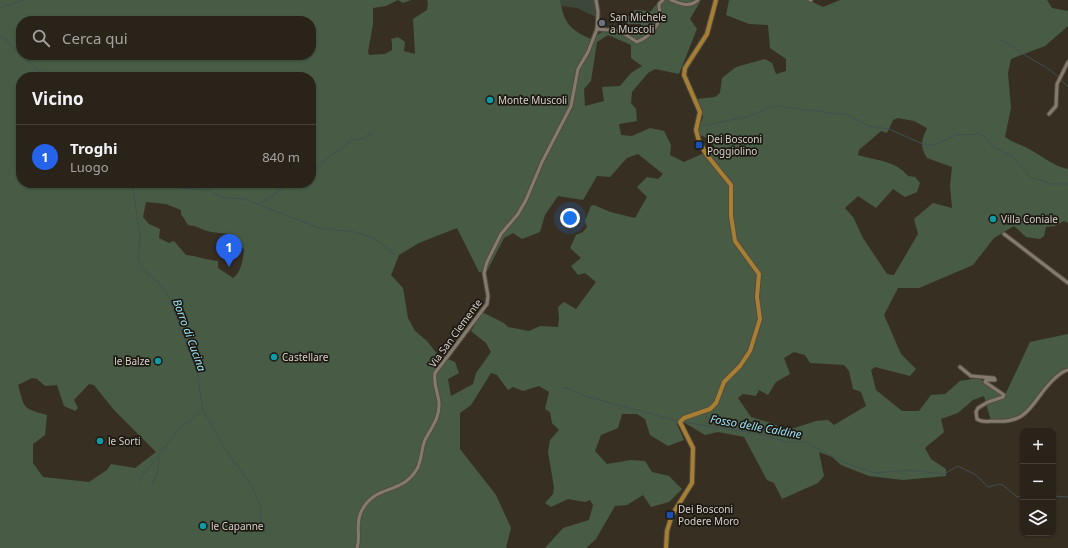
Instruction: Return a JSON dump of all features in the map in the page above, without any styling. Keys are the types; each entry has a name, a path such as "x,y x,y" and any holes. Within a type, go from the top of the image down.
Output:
{"main road":[{"path":"666,548 667,531 672,515 692,483 693,448 680,422 684,418 707,411 713,406 724,382 740,366 750,351 760,319 757,297 759,274 735,241 731,216 731,185 701,145 696,130 700,112 684,75 685,68 707,34 716,0"}],"street":[{"name":"Via San Clemente","path":"357,548 357,523 367,502 375,494 392,490 401,485 411,478 417,469 425,441 436,421 439,404 433,381 435,373 487,304 488,296 484,273 487,262 501,234 514,219 526,200 542,162 571,106 578,70 588,52 597,28 598,12 596,0"},
{"path":"597,28 620,31 637,42 647,37 655,27 660,15 659,4 663,0"},
{"path":"671,0 687,5 698,0"},
{"path":"1049,114 1056,106 1056,90 1068,62"},
{"path":"1004,234 1068,283"},
{"path":"960,366 971,376 994,378 994,380 986,380 985,382 1004,395 1003,397 978,408 976,412 977,419 982,421 1009,422 1017,420 1026,414 1048,385 1064,371 1068,370"}],"green space":[{"path":"0,0 398,0 386,6 373,8 373,24 368,52 369,55 385,54 392,50 391,39 398,37 405,42 404,51 415,54 413,19 427,10 428,1 426,0 560,0 564,15 569,25 573,29 591,39 602,32 620,33 626,30 641,30 641,24 626,24 625,17 634,14 634,10 651,11 660,0 699,0 700,2 690,19 697,29 679,74 655,69 648,73 632,92 631,103 636,109 637,121 619,124 621,135 632,136 650,128 664,131 671,145 670,155 684,162 715,148 711,140 700,135 698,130 703,117 697,99 715,97 720,93 722,78 736,67 765,59 772,63 776,74 786,71 786,59 770,48 768,25 749,24 726,15 729,0 808,0 823,7 840,0 1047,0 1052,8 1068,11 1068,26 1045,46 1011,59 1008,73 1011,108 1005,137 1046,160 1068,169 1068,223 1064,221 1055,226 1046,227 1044,236 1040,239 1026,237 1014,226 994,238 973,265 919,288 898,288 884,315 901,354 916,369 910,376 875,367 871,370 876,390 902,411 919,411 931,395 945,394 960,381 979,378 999,394 1005,395 1030,342 1068,334 1068,370 1060,373 1053,379 1026,412 1009,422 991,421 984,396 973,400 958,413 941,419 944,432 925,448 931,459 946,469 946,476 903,480 869,476 841,465 832,457 819,452 824,476 818,483 782,499 774,483 767,480 744,437 718,432 705,435 685,423 677,424 684,440 668,446 650,435 645,419 637,414 622,414 618,428 601,435 595,451 607,464 631,460 645,461 652,472 669,476 682,489 669,502 651,507 643,495 627,505 615,506 596,539 586,548 545,548 563,528 589,520 593,505 590,500 585,502 568,499 551,507 545,503 553,494 554,487 548,452 550,440 559,430 552,423 550,412 545,409 549,392 539,386 523,391 513,387 508,390 497,375 491,373 471,405 460,413 460,449 496,495 511,528 506,548 0,548","holes":["608,35 631,45 631,58 642,66 631,73 620,86 602,87 604,101 585,106 584,89 591,81 597,42","898,118 914,121 927,128 923,136 922,143 922,147 927,158 952,167 950,185 952,208 933,203 914,219 918,234 894,275 887,274 863,238 853,217 845,208 858,196 876,208 893,189 905,197 917,192 920,183 915,177 908,176 903,171 891,164 858,155 859,150 881,131 887,133 893,120","638,154 663,174 658,179 647,177 637,187 647,197 635,218 610,212 594,205 591,206 585,221 587,227 583,232 576,235 570,248 581,258 571,266 578,275 585,273 596,282 576,309 564,302 558,307 558,327 540,326 529,331 508,327 504,323 482,312 471,331 486,343 491,352 476,373 473,384 451,396 448,379 459,373 455,362 438,355 427,341 415,331 408,318 403,288 391,275 399,255 419,243 457,228 479,272 487,271 504,238 513,233 522,239 540,232 545,215 558,196 583,200 597,176 610,177 627,158","146,202 166,204 181,210 181,214 188,225 210,232 230,234 232,239 244,249 242,265 233,278 218,268 218,261 186,255 174,241 169,243 159,238 160,229 149,224 143,217","794,352 805,355 810,363 844,365 849,371 853,389 861,392 866,406 834,425 828,420 816,421 785,431 774,424 751,417 738,398 743,394 756,396 759,390 768,395 776,382 790,374 784,358","32,378 37,379 45,386 57,385 64,406 75,411 78,408 74,400 89,384 94,385 114,410 156,452 135,468 111,464 107,470 89,482 43,477 33,463 33,444 45,435 47,415 33,411 26,406 18,385"]},
{"path":"398,0 411,0 403,3"},
{"path":"560,0 594,0 596,17 577,8 561,6"}],"waterway":[{"path":"0,8 23,0"},
{"name":"Borro di Cucina","path":"0,35 16,49"},
{"path":"1001,40 1047,68 1059,78"},
{"name":"Borro di Cucina","path":"27,60 41,72"},
{"path":"1061,80 1068,87"},
{"path":"699,126 747,117 767,108 776,106 848,115 869,126 889,129 925,145 935,145 956,135 979,134 985,137 993,147 1012,156 1031,178 1051,184 1068,184"},
{"path":"316,168 329,156 342,149 352,140 361,139 373,132"},
{"name":"Borro di Cucina","path":"133,188 140,236 138,259 143,269 160,284 168,295 197,372 203,410 225,449 250,483 261,507 260,516 266,534"},
{"path":"181,188 210,190 219,196 244,199 319,228 355,232 374,238 395,255"},
{"path":"260,204 283,188"},
{"name":"Fosso delle Caldine","path":"564,387 588,397 678,421"},
{"path":"138,482 179,429 203,410"},
{"name":"Fosso delle Caldine","path":"683,422 760,434 787,442 805,442 846,463 875,473 908,470 944,474 958,466 976,475 988,487 999,484 1003,485 1017,497 1020,496"},
{"path":"152,485 158,470 159,457"},
{"name":"Fosso delle Caldine","path":"1056,496 1068,497"}],"place":[{"name":"San Michele a Muscoli","path":"602,23"},
{"name":"Monte Muscoli","path":"490,100"},
{"name":"Dei Bosconi Poggiolino","path":"699,145"},
{"name":"Villa Coniale","path":"993,219"},
{"name":"Troghi","path":"229,267"},
{"name":"Castellare","path":"274,357"},
{"name":"le Balze","path":"158,361"},
{"name":"le Sorti","path":"100,441"},
{"name":"Dei Bosconi Podere Moro","path":"670,515"},
{"name":"le Capanne","path":"203,526"}]}
